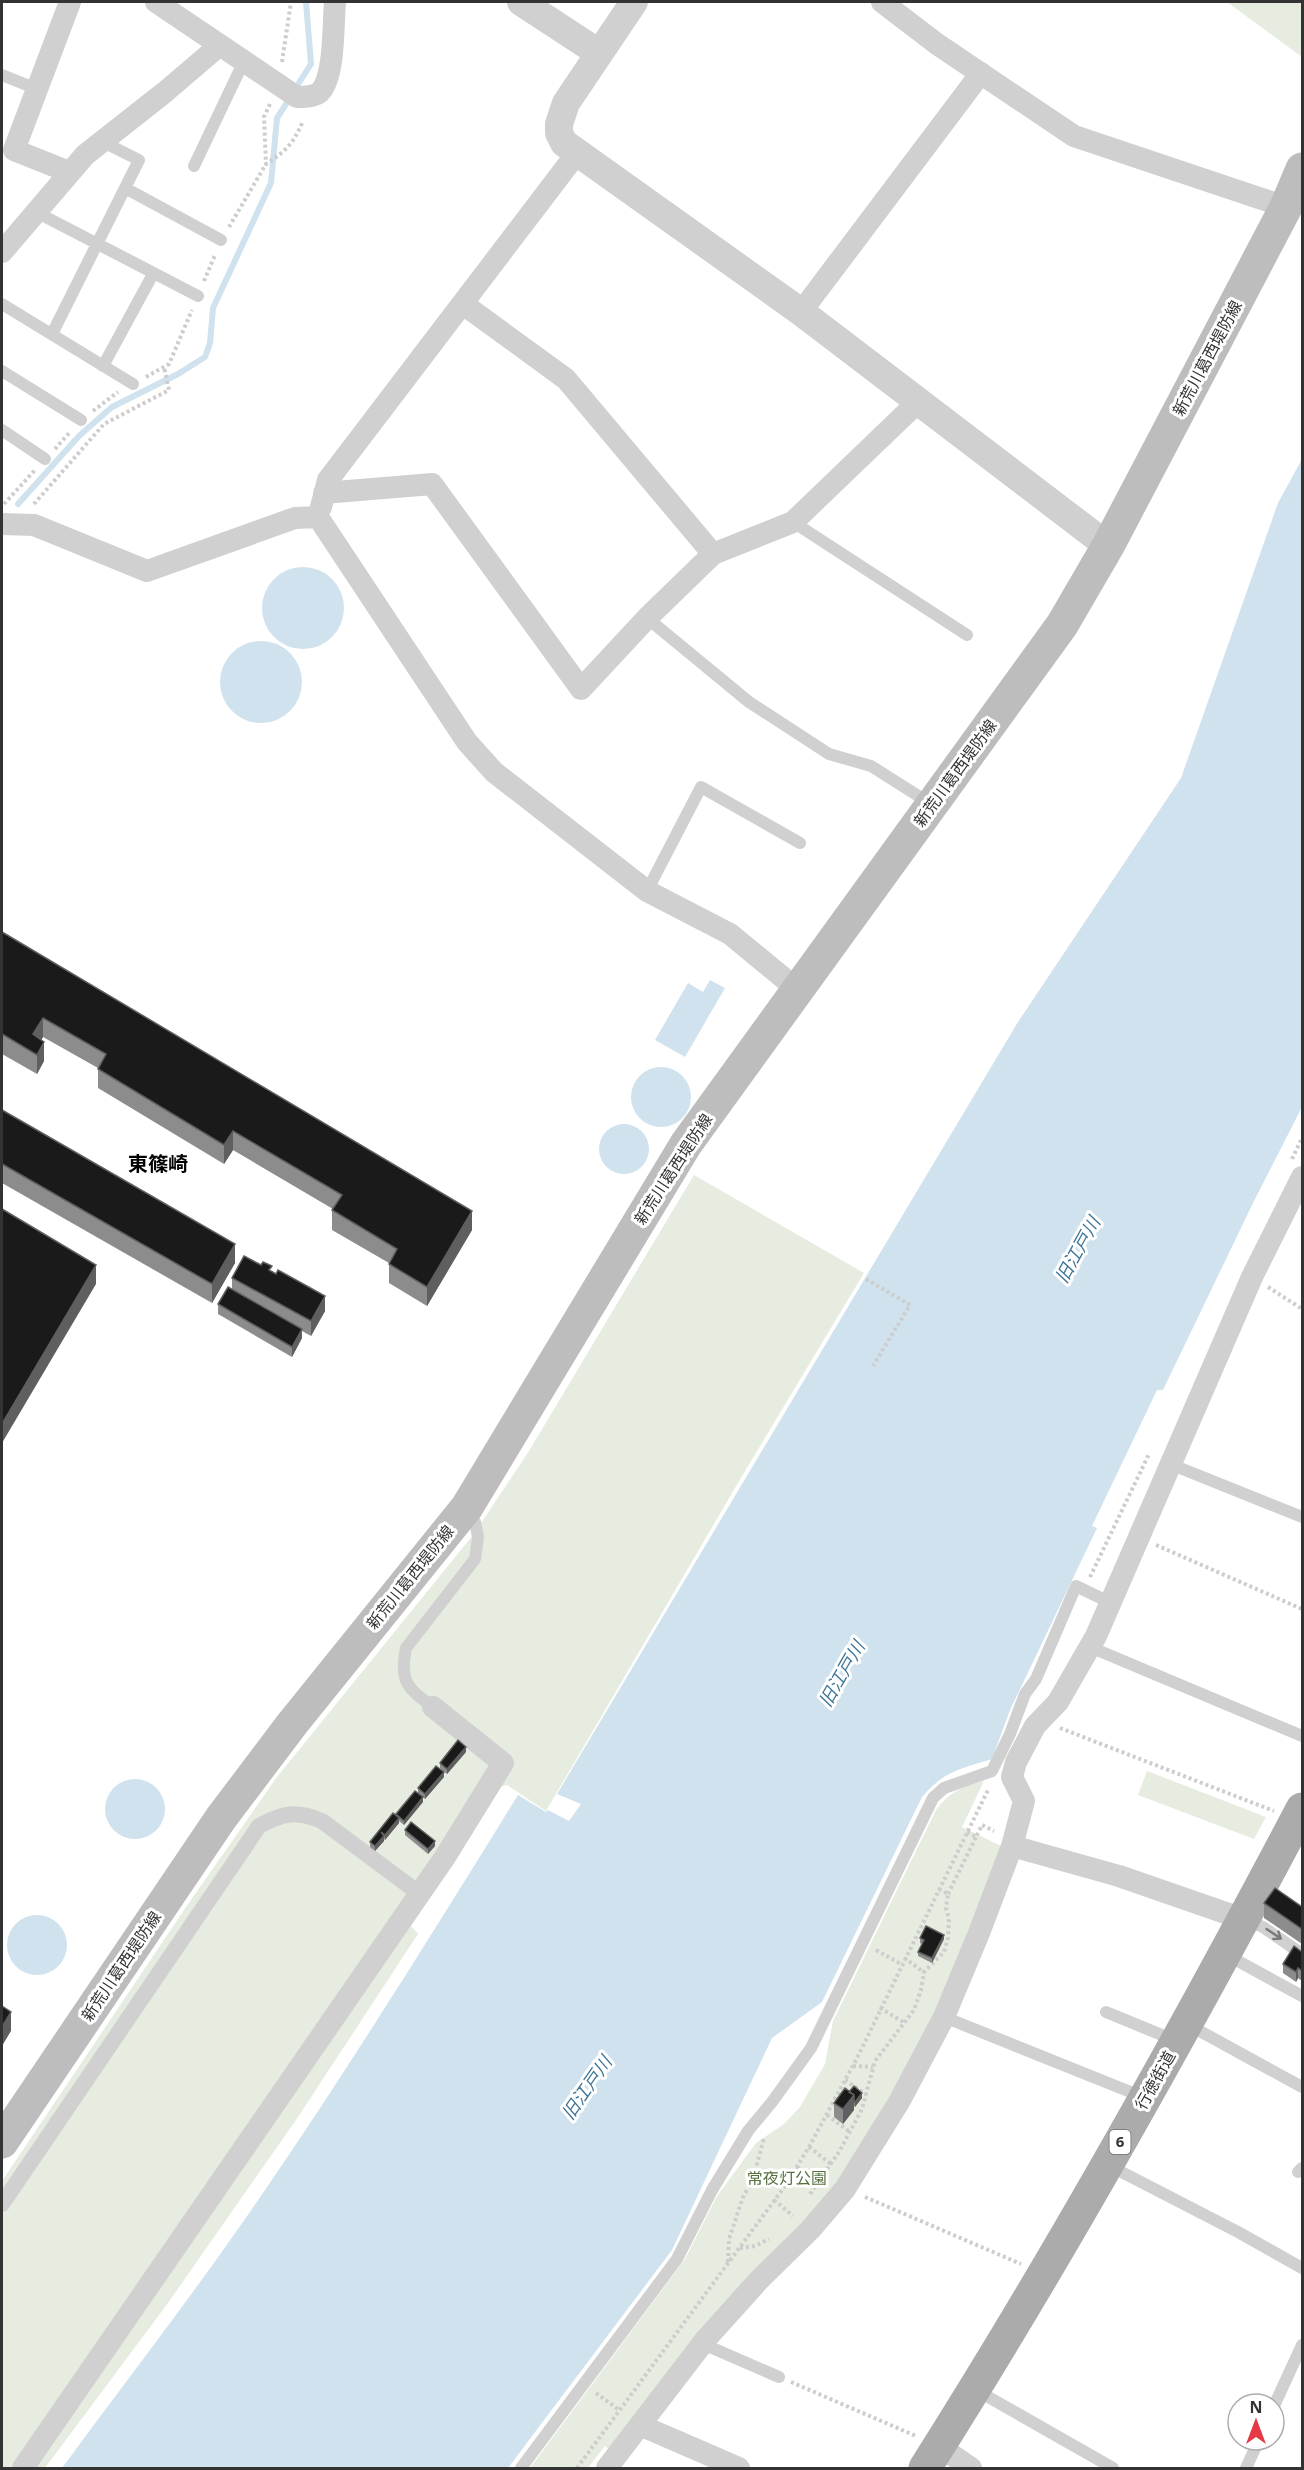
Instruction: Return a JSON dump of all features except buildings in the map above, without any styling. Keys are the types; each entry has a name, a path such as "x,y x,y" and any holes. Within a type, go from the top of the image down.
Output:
{"main road":[{"name":"新荒川葛西堤防線","path":"2,2142 221,1818 292,1724 467,1507 686,1144 1062,625 1108,546 1286,207 1302,169"},
{"name":"行徳街道","path":"932,2457 976,2390 1045,2275 1243,1919 1298,1826"}],"street":[{"path":"69,172 8,148 37,89 70,2"},
{"path":"156,2 288,90 307,97 320,92 327,80 334,2"},
{"path":"521,2 600,53"},
{"path":"634,2 560,115 558,133 564,143 920,400 1108,546"},
{"path":"882,2 937,44 1074,136 1286,207"},
{"path":"2,252 69,172 101,141 165,92 220,45"},
{"path":"801,312 981,73"},
{"path":"577,153 328,480 318,517 467,742 494,772 647,891 730,934 798,990"},
{"path":"463,304 566,379 713,554"},
{"path":"324,494 432,484 580,689 647,618 713,554 793,522 920,400"},
{"path":"6,517 34,525 147,572 295,518 318,517"},
{"path":"607,2469 703,2344 759,2280 810,2230 845,2189 899,2102 944,2017 980,1933 1012,1846 1024,1805 1013,1782 1012,1772 1035,1726 1058,1702 1090,1647 1252,1277 1298,1181"},
{"path":"23,2469 420,1894 503,1763 433,1707"},
{"path":"2,2204 259,1826 279,1815 304,1814 322,1821 420,1894"},
{"path":"1012,1846 1119,1876 1243,1919"},
{"path":"642,2426 740,2469"},
{"path":"932,2457 971,2469"}],"lane":[{"path":"194,166 244,61"},
{"path":"2,75 37,89"},
{"path":"52,334 140,160 101,141"},
{"path":"125,188 222,240"},
{"path":"36,212 198,296"},
{"path":"103,366 153,274"},
{"path":"2,304 133,384"},
{"path":"2,370 81,420"},
{"path":"2,430 45,459"},
{"path":"793,522 967,635"},
{"path":"647,618 748,702 829,754 871,766 932,805"},
{"path":"647,891 701,787 800,843"},
{"path":"1170,1464 1302,1517"},
{"path":"433,1707 416,1694 407,1683 403,1674 403,1663 406,1648 475,1558 478,1537 475,1522 467,1507"},
{"path":"521,2469 677,2259 712,2190 748,2131 811,2048 933,1798 944,1788 992,1771 1010,1734 1025,1694 1036,1679 1076,1586 1111,1603"},
{"path":"1090,1647 1302,1736"},
{"path":"1243,1919 1263,1927 1302,1954"},
{"path":"1224,1953 1302,1996"},
{"path":"1106,2012 1181,2032 1302,2087"},
{"path":"944,2017 1145,2098"},
{"path":"1107,2164 1302,2268"},
{"path":"703,2344 779,2377"},
{"path":"1280,2392 1302,2345"},
{"path":"976,2390 1113,2469"},
{"path":"1246,2469 1254,2452"}],"path":[{"path":"266,164 264,117 288,90 291,2"},
{"path":"170,364 222,240 266,164 283,153 294,142 303,121"},
{"path":"27,512 104,424 169,390 164,367"},
{"path":"2,508 6,517"},
{"path":"1298,1181 1302,1138"},
{"path":"1252,1277 1302,1309"},
{"path":"866,1279 910,1305 873,1366"},
{"path":"1084,1590 1150,1452"},
{"path":"1139,1537 1302,1609"},
{"path":"1042,1719 1298,1826"},
{"path":"577,2469 797,2167 853,2066 992,1782"},
{"path":"804,2203 850,2132 867,2095 877,2058 905,2023 919,1997 924,1972 944,1952 948,1938 949,1919 946,1908 948,1894 980,1830"},
{"path":"967,1832 976,1837"},
{"path":"939,1889 948,1894"},
{"path":"922,1924 930,1929"},
{"path":"939,1934 948,1938"},
{"path":"862,1943 901,1964"},
{"path":"904,1958 924,1972"},
{"path":"880,2008 905,2023"},
{"path":"853,2066 873,2067"},
{"path":"845,2080 867,2095"},
{"path":"728,2264 729,2239 742,2197 752,2182 772,2102"},
{"path":"827,2115 850,2132"},
{"path":"809,2147 831,2164"},
{"path":"797,2167 818,2183"},
{"path":"845,2189 1045,2275"},
{"path":"774,2200 793,2216 796,2212"},
{"path":"739,2248 755,2246 778,2235"},
{"path":"779,2377 932,2457"},
{"path":"584,2384 619,2410"}],"green space":[{"path":"1227,2 1302,2 1302,57"},
{"path":"694,1175 864,1273 546,1811 507,1785 500,1787 411,1926 418,1934 298,2117 168,2303 45,2468 2,2468 2,2181 186,1907 277,1777 473,1535 529,1451"},
{"path":"1147,1771 1266,1817 1254,1839 1138,1795"},
{"name":"常夜灯公園","path":"984,1781 962,1827 1005,1848 974,1929 911,2063 843,2180 613,2453 605,2446 588,2468 530,2468 685,2259 717,2196 756,2143 784,2124 800,2107 825,2064 833,2021 936,1810 957,1791"}],"water":[{"name":"旧江戸川","path":"1302,459 1302,1107 1163,1390 1157,1390 1092,1526 1097,1528 1010,1710 992,1759 945,1776 922,1797 822,2002 772,2038 672,2250 508,2468 62,2468 263,2193 361,2045 518,1795 546,1812 548,1810 569,1821 581,1804 557,1794 1018,1022 1181,778 1278,503"},
{"path":"303,567 319,570 332,579 341,592 344,608 341,624 332,637 319,646 303,649 287,646 274,637 265,624 262,608 265,592 274,579 287,570"},
{"path":"261,641 277,644 290,653 299,666 302,682 299,698 290,711 277,720 261,723 245,720 232,711 223,698 220,682 223,666 232,653 245,644"},
{"path":"710,980 725,988 685,1057 655,1040 688,983 703,992"},
{"path":"661,1067 678,1072 686,1080 691,1097 686,1114 678,1122 661,1127 644,1122 636,1114 631,1097 636,1080 644,1072"},
{"path":"624,1124 642,1131 649,1149 642,1167 624,1174 606,1167 599,1149 606,1131"},
{"path":"135,1779 152,1784 160,1792 165,1809 160,1826 152,1834 135,1839 118,1834 110,1826 105,1809 110,1792 118,1784"},
{"path":"37,1915 54,1920 62,1928 67,1945 62,1962 54,1970 37,1975 20,1970 12,1962 7,1945 12,1928 20,1920"}],"waterway":[{"path":"295,89 311,64 306,2"},
{"path":"18,504 79,436 112,407 178,374 205,357 210,343 213,308 271,183 277,118 290,98"}],"district":[{"name":"東篠崎","path":"158,1164"}]}
